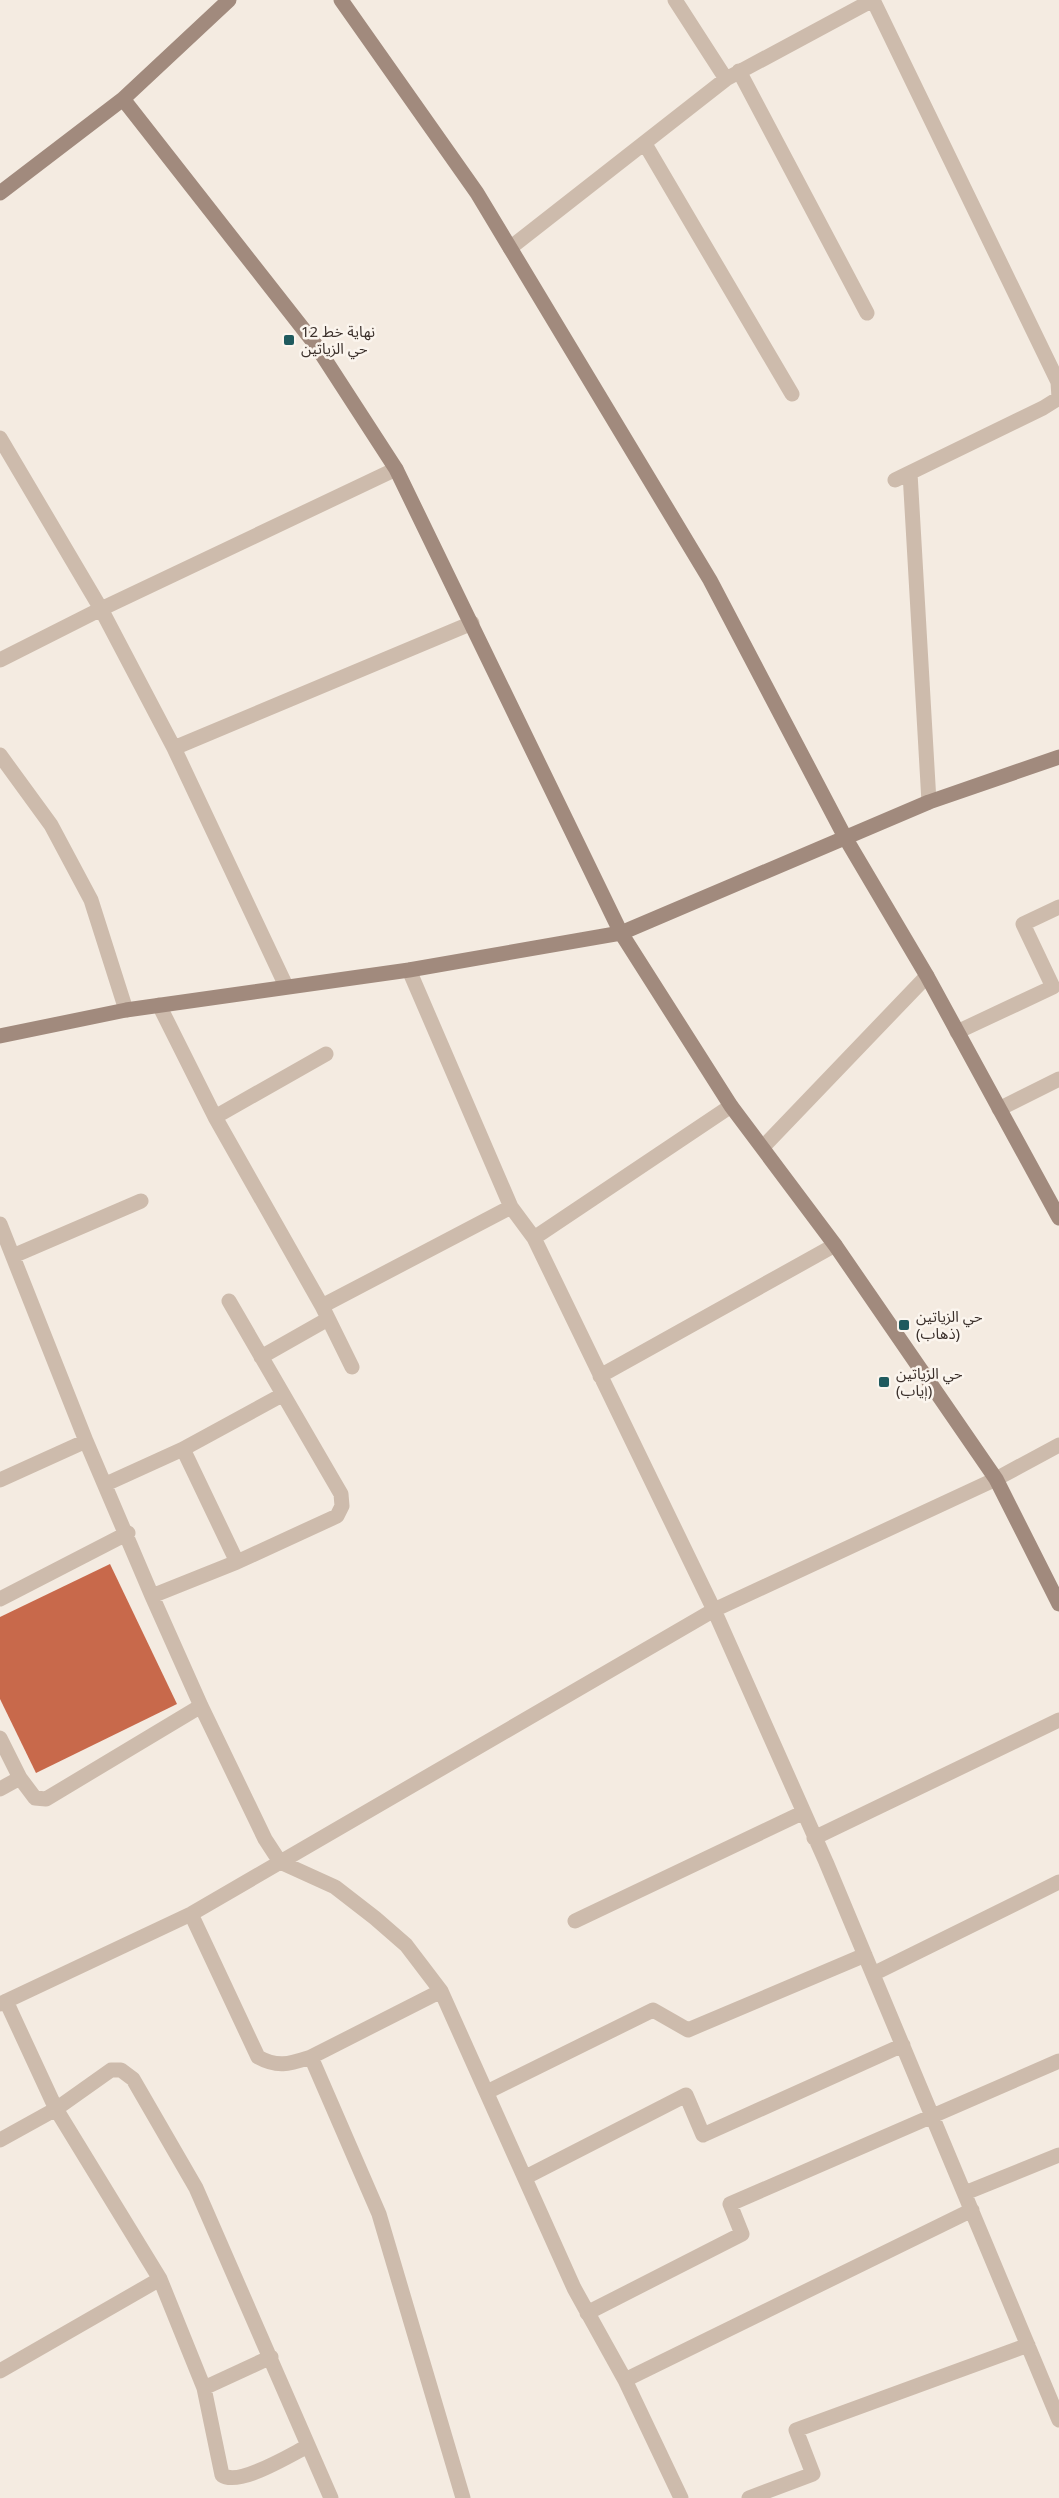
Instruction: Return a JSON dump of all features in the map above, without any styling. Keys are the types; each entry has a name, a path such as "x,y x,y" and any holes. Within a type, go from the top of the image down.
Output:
{"street":[{"path":"0,193 123,99 229,0"},
{"path":"341,0 477,193 710,580 846,839 927,976 1059,1218"},
{"path":"675,0 732,75 867,313"},
{"path":"510,248 732,75 873,0 1058,382 1059,398 895,480"},
{"path":"123,99 315,344 396,469 621,933 731,1106 835,1245 996,1479 1059,1605"},
{"path":"645,144 792,394"},
{"path":"0,438 5,456 101,609 174,748 286,986"},
{"path":"0,660 101,609 396,469"},
{"path":"910,473 929,802"},
{"path":"174,748 472,623"},
{"path":"0,755 51,825 91,900 126,1010"},
{"path":"0,1036 126,1010 409,970 621,933 929,802 1059,757"},
{"path":"957,1032 1053,987 1023,924 1059,907"},
{"path":"409,970 512,1207 534,1238 714,1610 865,1955 1028,2345 1054,2392 1059,2420"},
{"path":"763,1147 927,976"},
{"path":"159,1005 215,1117 325,1313 352,1367"},
{"path":"215,1117 326,1054"},
{"path":"999,1109 1059,1079"},
{"path":"534,1238 731,1106"},
{"path":"13,1256 141,1201"},
{"path":"261,1357 325,1313 512,1207"},
{"path":"0,1224 86,1441 128,1533 152,1596 201,1706 265,1839 280,1862 334,1887 375,1918 406,1945 441,1991 587,2313 625,2380 681,2498"},
{"path":"600,1376 835,1245"},
{"path":"152,1596 237,1562 337,1516 342,1506 341,1494 229,1301"},
{"path":"106,1484 183,1449 282,1395"},
{"path":"0,1480 86,1441"},
{"path":"308,2446 240,2479 227,2479 222,2475 204,2388 160,2279 56,2109 3,2002 191,1914 714,1610 996,1479 1059,1445"},
{"path":"183,1449 237,1562"},
{"path":"0,1599 128,1533"},
{"path":"0,1738 20,1778 35,1798 46,1799 201,1706"},
{"path":"814,1838 1059,1720"},
{"path":"0,1790 20,1778"},
{"path":"575,1921 802,1813"},
{"path":"873,1974 1059,1882"},
{"path":"191,1914 258,2057 272,2065 292,2063 311,2057 441,1991"},
{"path":"488,2092 653,2010 688,2030 865,1955"},
{"path":"526,2177 686,2095 703,2135 903,2045"},
{"path":"311,2057 379,2214 463,2498"},
{"path":"587,2313 742,2234 730,2204 1059,2061"},
{"path":"0,2140 56,2109 111,2070 121,2070 133,2079 196,2188 331,2498"},
{"path":"965,2193 1059,2155"},
{"path":"625,2380 972,2210"},
{"path":"0,2371 160,2279"},
{"path":"749,2498 813,2474 796,2430 1028,2345"},
{"path":"204,2388 271,2357"}],"building":[{"path":"110,1564 177,1704 36,1773 0,1699 0,1617"}],"place":[{"name":"نهاية خط 12 حي الزياتين","path":"289,340"},
{"name":"حي الزياتين (ذهاب)","path":"904,1325"},
{"name":"حي الزياتين (إياب)","path":"884,1382"}]}
